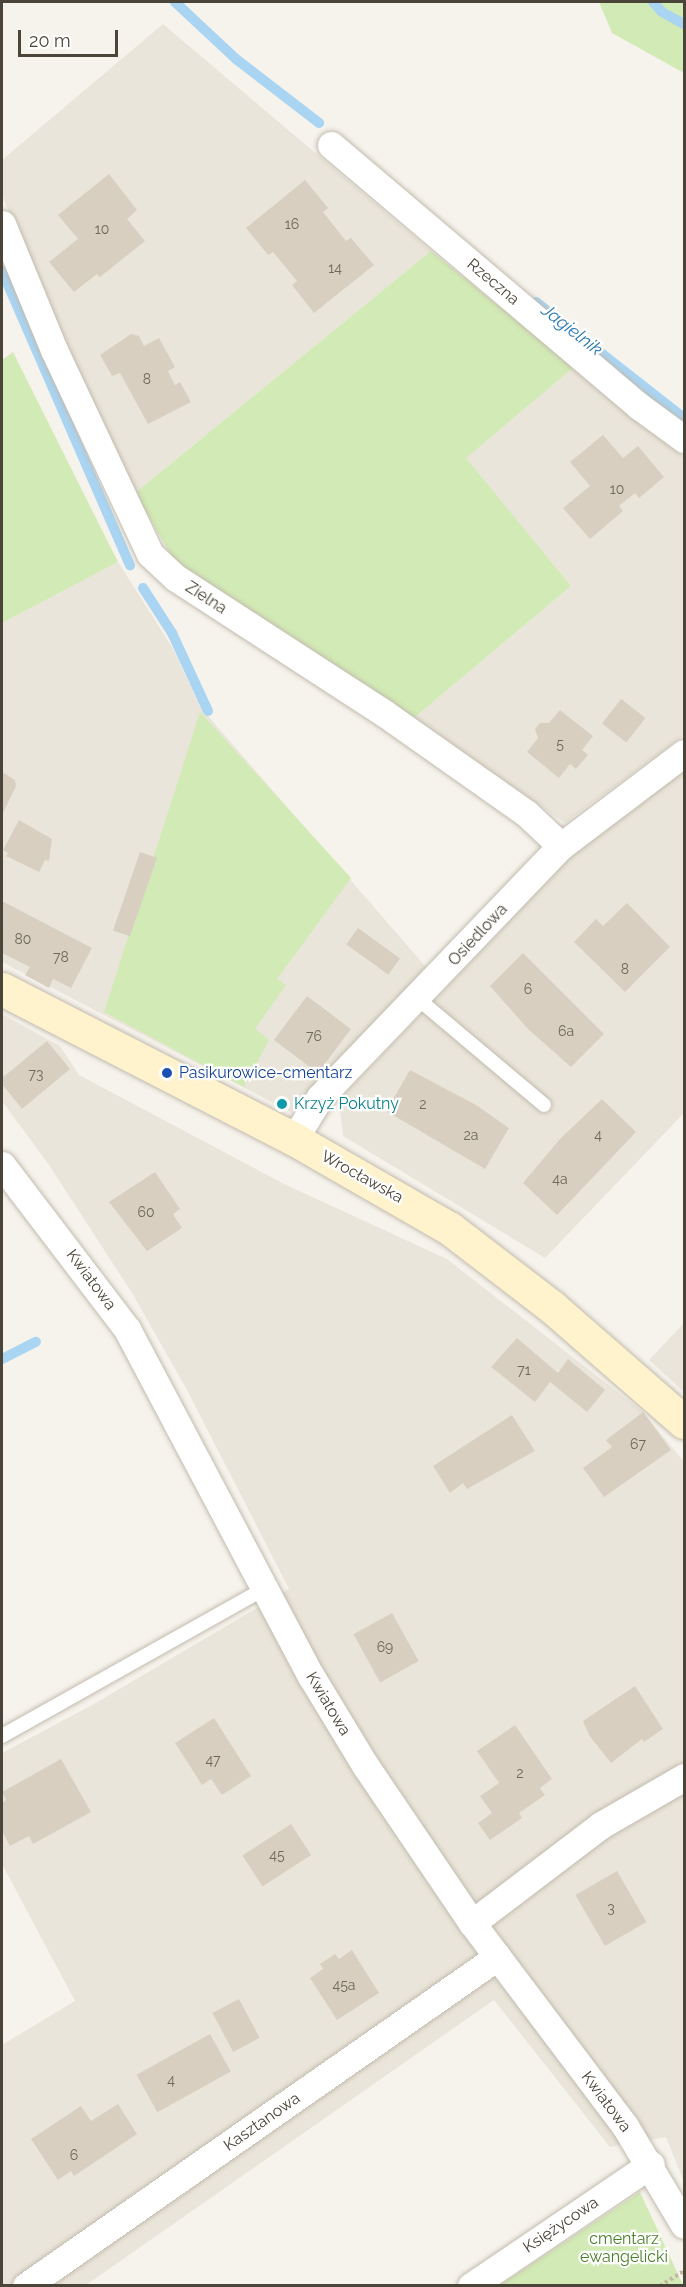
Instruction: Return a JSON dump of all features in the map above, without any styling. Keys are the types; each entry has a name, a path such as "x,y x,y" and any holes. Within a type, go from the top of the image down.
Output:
{"street":[{"name":"Rzeczna","path":"331,145 639,406 684,439"},
{"name":"Zielna","path":"2,224 54,350 150,554 176,578 384,713 517,806 561,846"},
{"name":"Osiedlowa","path":"294,1140 320,1097 561,846 684,753"},
{"name":"Wrocławska","path":"2,988 294,1140 407,1202 491,1257 684,1422"},
{"name":"Kwiatowa","path":"2,1165 127,1329 155,1377 264,1589 365,1765 472,1923 651,2164 684,2225"},
{"path":"472,1923 601,1825 684,1777"},
{"name":"Kasztanowa","path":"26,2286 497,1957"},
{"name":"Księżycowa","path":"471,2286 651,2164"}],"lane":[{"path":"417,998 544,1105"},
{"path":"2,1736 264,1589"}],"path":[{"path":"660,2286 684,2271"}],"shaded area":[{"path":"163,24 431,251 135,493 59,337 2,195 2,160"},
{"path":"574,367 684,457 684,735 565,823 414,718 571,586 465,458"},
{"path":"118,562 172,647 201,708 426,967 291,1112 2,962 2,623"},
{"path":"684,769 684,1113 545,1258 343,1136 339,1100 592,835"},
{"path":"2,1014 60,1046 79,1075 284,1184 447,1259 643,1412 684,1462 684,2182 666,2137 610,2147 494,2000 86,2285 2,2285 2,2045 75,2001 2,1864 2,1753 94,1704 289,1589 187,1390 132,1293 49,1165 2,1101"},
{"path":"684,1323 684,1392 649,1360"}],"green space":[{"path":"599,2 684,2 684,73 612,33"},
{"path":"431,251 574,367 466,458 571,586 414,718 175,562 135,493"},
{"path":"13,352 118,562 2,623 2,360"},
{"path":"200,712 351,878 277,979 286,985 255,1029 269,1040 244,1087 104,1012"},
{"name":"cmentarz ewangelicki","path":"640,2192 683,2285 500,2285"}],"building":[{"path":"109,174 137,210 127,219 145,241 100,277 97,274 74,292 49,262 78,239 58,215"},
{"path":"305,180 328,208 323,212 346,241 351,238 374,265 314,313 292,285 297,281 273,252 268,255 246,228"},
{"path":"131,334 139,336 144,346 159,338 175,367 168,371 175,385 180,382 191,402 148,424 120,373 112,376 100,355"},
{"path":"603,435 623,458 638,446 664,477 639,498 635,493 619,506 623,511 590,539 563,508 590,486 570,462"},
{"path":"621,699 645,718 626,743 602,723"},
{"path":"560,710 593,736 582,750 588,755 576,769 570,764 559,778 527,752 538,738 535,729 540,723 549,723"},
{"path":"2,772 15,780 16,786 2,815"},
{"path":"19,820 52,839 49,861 45,860 39,872 6,856 8,853 3,850"},
{"path":"140,852 157,858 130,936 113,930"},
{"path":"2,901 92,948 71,988 53,979 49,988 25,975 30,967 2,953"},
{"path":"627,903 670,947 625,992 574,942 596,919 603,926"},
{"path":"358,928 400,959 388,975 346,944"},
{"path":"523,953 604,1034 571,1067 528,1029 490,986"},
{"path":"307,996 351,1029 318,1073 274,1040"},
{"path":"47,1041 70,1069 22,1109 2,1084 2,1078"},
{"path":"410,1070 476,1105 509,1128 485,1169 386,1111"},
{"path":"602,1099 636,1132 557,1215 523,1183 560,1139"},
{"path":"155,1172 180,1209 173,1214 182,1228 147,1251 109,1202"},
{"path":"517,1338 558,1373 568,1359 605,1390 587,1412 550,1382 535,1402 491,1367"},
{"path":"643,1412 671,1450 604,1497 583,1468 612,1447 606,1440"},
{"path":"512,1415 535,1451 467,1489 463,1483 450,1493 433,1466"},
{"path":"392,1613 419,1661 380,1682 354,1634"},
{"path":"635,1686 663,1729 644,1742 642,1739 611,1763 589,1735 583,1721"},
{"path":"214,1718 251,1776 222,1795 211,1779 202,1785 175,1743"},
{"path":"515,1725 552,1779 540,1788 545,1795 519,1813 522,1818 490,1840 478,1823 492,1813 480,1796 499,1783 477,1751"},
{"path":"61,1759 91,1812 33,1844 29,1836 10,1846 2,1831 2,1803 6,1800 2,1792"},
{"path":"291,1824 311,1855 263,1887 242,1856"},
{"path":"617,1871 646,1922 605,1946 575,1895"},
{"path":"352,1950 379,1993 337,2020 310,1978 323,1969 320,1964 335,1954 339,1959"},
{"path":"239,1999 260,2038 233,2052 213,2013"},
{"path":"210,2034 231,2072 157,2112 137,2075"},
{"path":"118,2104 137,2134 74,2176 71,2171 58,2180 31,2139 81,2106 91,2121"}],"waterway":[{"name":"Jagielnik","path":"175,2 236,59 319,123"},
{"path":"653,2 662,12 684,24"},
{"path":"2,271 130,565"},
{"name":"Jagielnik","path":"536,302 684,418"},
{"path":"143,588 172,633 208,711"},
{"path":"2,1359 36,1342"}],"place":[{"name":"Pasikurowice-cmentarz","path":"167,1073"},
{"name":"Krzyż Pokutny","path":"282,1104"}]}
